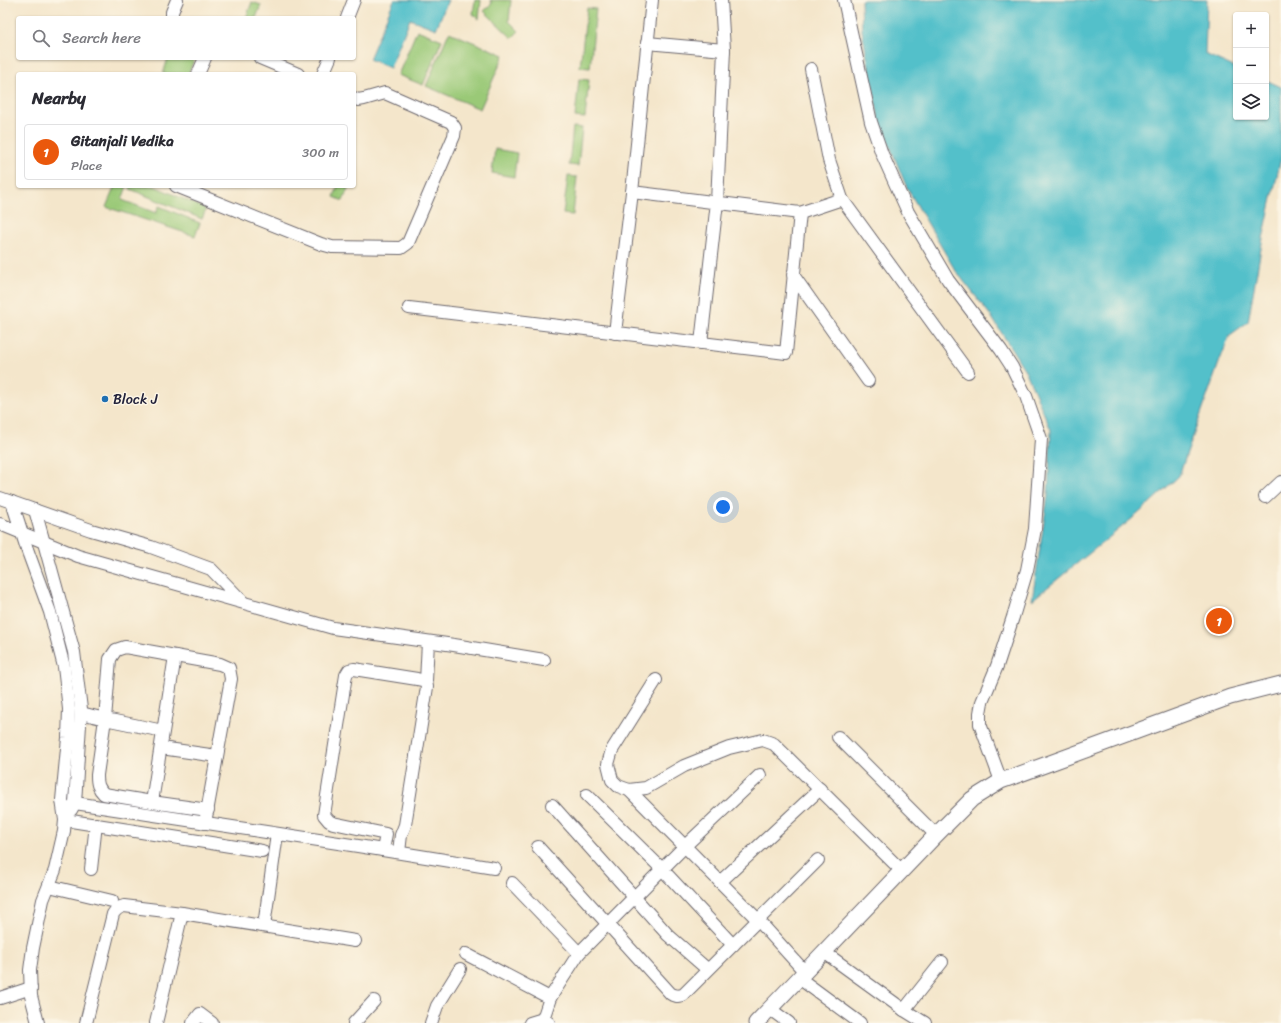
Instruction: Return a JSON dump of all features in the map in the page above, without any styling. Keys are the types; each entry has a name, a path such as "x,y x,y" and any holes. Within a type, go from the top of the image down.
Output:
{"street":[{"path":"172,16 177,0"},
{"path":"348,16 354,0"},
{"path":"615,333 632,192 652,0"},
{"path":"701,343 717,202 724,50 721,0"},
{"path":"844,0 871,122 882,154 908,212 948,280 1001,350 1012,367 1026,396 1040,439 1035,529 1027,570 997,666 982,702 980,713 980,724 1002,781"},
{"path":"648,42 724,50"},
{"path":"199,72 204,60"},
{"path":"265,60 293,72"},
{"path":"324,72 329,60"},
{"path":"811,69 829,160 842,198 968,372"},
{"path":"181,188 321,244 332,247 401,248 408,243 454,136 455,128 451,122 385,93 364,99 356,99"},
{"path":"632,192 800,213 842,198"},
{"path":"408,308 786,353 800,213"},
{"path":"793,275 868,380"},
{"path":"1265,497 1281,482"},
{"path":"0,498 91,530 151,547 211,569 243,602"},
{"path":"12,502 50,612 64,667 69,709 68,738 62,800 65,820 64,831 55,870 43,900 30,970 31,996 38,1023"},
{"path":"35,510 74,652 81,713 75,803 65,820"},
{"path":"0,524 78,556 333,628 544,660"},
{"path":"399,852 401,835 405,825 425,702 427,687 428,642"},
{"path":"205,823 208,810 231,679 229,668 220,664 125,647 116,650 110,659 105,719 97,775 99,789 104,794 208,810"},
{"path":"152,802 175,656"},
{"path":"401,835 386,834 334,823 328,821 324,815 346,675 349,670 354,669 426,681"},
{"path":"656,680 612,750 608,764 612,780 618,786 629,790 686,846 758,920 802,975 860,1023"},
{"path":"756,1023 972,799 1002,781 1230,697 1281,684"},
{"path":"81,713 163,731"},
{"path":"838,737 936,835"},
{"path":"629,790 646,788 684,766 729,748 763,740 774,744 902,871"},
{"path":"161,748 217,756"},
{"path":"530,1023 546,1021 550,998 579,953 662,869 760,775"},
{"path":"720,882 820,789"},
{"path":"587,795 662,869 733,945"},
{"path":"75,803 399,852 494,868"},
{"path":"552,805 668,935 707,969"},
{"path":"65,820 262,851"},
{"path":"91,869 96,824"},
{"path":"264,926 277,834"},
{"path":"383,850 386,834"},
{"path":"538,847 671,994 677,996 683,995 707,969 818,860"},
{"path":"512,883 579,953"},
{"path":"49,886 112,901"},
{"path":"86,1023 112,921 116,909 119,907 124,906 182,913 355,941"},
{"path":"156,1023 182,913"},
{"path":"824,952 904,1010 925,1023"},
{"path":"466,954 550,998"},
{"path":"904,1010 942,962"},
{"path":"431,1023 437,1006 460,969"},
{"path":"0,998 31,988"},
{"path":"360,1021 374,1001"},
{"path":"770,1009 789,1023"},
{"path":"193,1023 200,1014 212,1023"}],"green space":[{"path":"475,0 481,0 479,19 473,14"},
{"path":"490,0 511,0 509,21 519,31 512,38 484,11 492,3"},
{"path":"252,2 261,5 257,16 247,16"},
{"path":"587,8 596,9 590,68 580,67"},
{"path":"417,30 442,40 423,85 398,75"},
{"path":"449,32 504,55 480,109 426,86"},
{"path":"167,60 194,60 189,72 164,72"},
{"path":"579,79 589,80 585,118 575,117"},
{"path":"573,127 582,128 578,166 569,165"},
{"path":"495,149 517,153 514,177 492,173"},
{"path":"568,176 577,177 573,215 563,214"},
{"path":"114,188 126,188 122,200 156,213 159,206 200,223 195,236 106,207"},
{"path":"159,188 205,208 205,212 202,219 130,189"},
{"path":"337,188 348,188 343,201 334,197"}],"water":[{"path":"394,0 448,0 436,29 410,19 390,68 369,59"},
{"path":"861,0 1207,0 1205,54 1233,67 1233,120 1269,120 1269,81 1281,87 1281,158 1262,243 1248,322 1230,335 1179,476 1139,513 1032,600 1048,495 1051,430 1026,372 991,316 955,270 907,188 879,120 862,31"}],"place":[{"name":"Block J","path":"105,399"},
{"name":"Gitanjali Vedika","path":"1219,621"}]}
